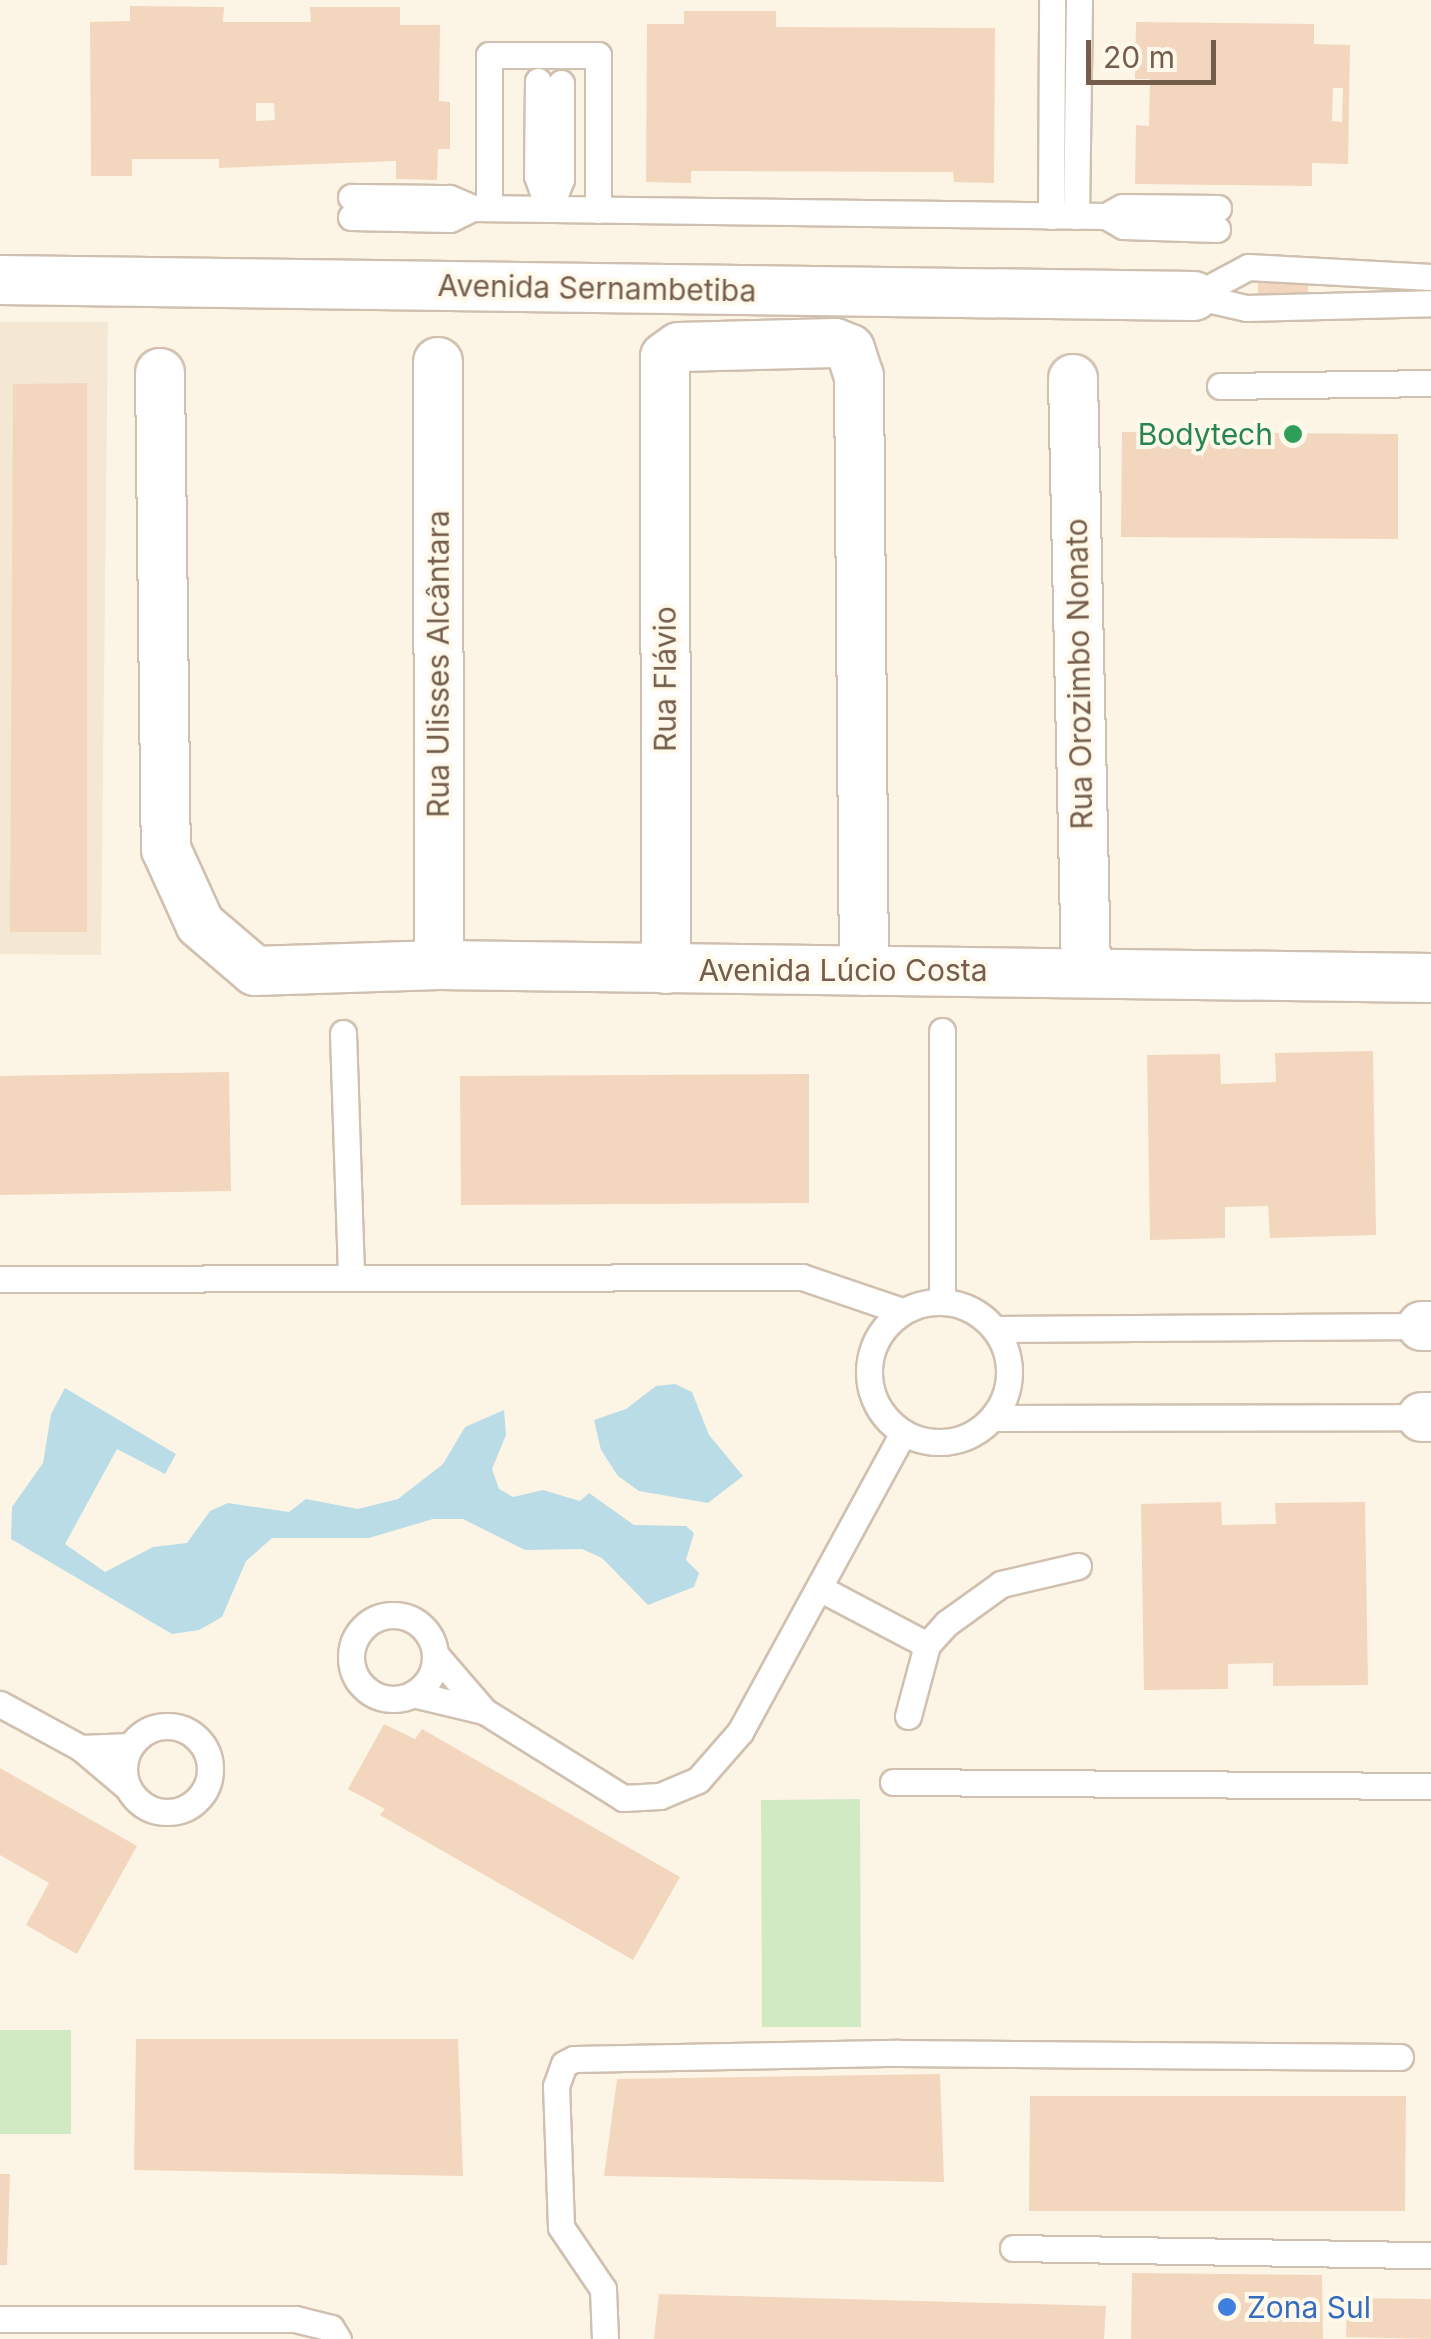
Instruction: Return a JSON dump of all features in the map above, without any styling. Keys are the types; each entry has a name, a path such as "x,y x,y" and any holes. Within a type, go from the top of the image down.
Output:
{"street":[{"name":"Avenida Sernambetiba","path":"0,280 1194,296"},
{"name":"Rua Flávio","path":"666,969 665,357 678,347 835,343 854,359 864,972"},
{"name":"Rua Ulisses Alcântara","path":"438,362 439,965"},
{"name":"Avenida Lúcio Costa","path":"160,373 166,849 200,924 255,971 439,965 864,972 1086,970 1431,978"},
{"name":"Rua Orozimbo Nonato","path":"1073,379 1086,970"}],"lane":[{"path":"1052,0 1064,216"},
{"path":"1064,216 1078,0"},
{"path":"481,208 489,55 598,56 598,210"},
{"path":"549,82 537,176 549,209"},
{"path":"351,207 450,219 481,208 1106,216 1122,226 1218,218"},
{"path":"1194,296 1248,267 1431,276"},
{"path":"1194,296 1246,308 1431,302"},
{"path":"1220,386 1431,384"},
{"path":"942,1031 942,1301"},
{"path":"343,1033 351,1278"},
{"path":"0,1279 802,1277 902,1311 942,1301 963,1305 995,1330 1010,1374 993,1418"},
{"path":"902,1311 874,1342 869,1383 886,1420 903,1433 941,1443 960,1440 993,1418 1426,1416"},
{"path":"995,1330 1426,1326"},
{"path":"484,1711 413,1694 392,1699 366,1689 352,1665 356,1638 375,1620 402,1616 425,1630 435,1654 484,1711 623,1798 660,1796 698,1780 740,1732 822,1588 903,1433"},
{"path":"908,1716 927,1645 974,1600 1001,1584 1078,1566"},
{"path":"822,1588 927,1645"},
{"path":"413,1694 428,1681 435,1654"},
{"path":"0,1704 81,1748 147,1808 176,1813 201,1797 210,1769 202,1743 179,1727 152,1728 130,1746 81,1748"},
{"path":"127,1787 130,1746"},
{"path":"894,1782 1431,1786"},
{"path":"606,2339 603,2289 561,2227 556,2086 564,2064 574,2059 898,2052 1400,2057"},
{"path":"1013,2248 1431,2255"},
{"path":"0,2319 258,2328 314,2322 338,2339"}],"shaded area":[{"path":"0,322 108,322 101,955 0,954"}],"green space":[{"path":"860,1799 861,2027 762,2027 761,1800"},
{"path":"0,2030 71,2030 71,2134 0,2134"}],"water":[{"path":"675,1384 692,1392 709,1435 743,1476 708,1503 639,1491 618,1476 601,1450 594,1420 626,1409 656,1386"},
{"path":"65,1388 176,1454 165,1474 117,1449 65,1544 105,1572 153,1547 187,1543 210,1511 228,1503 289,1512 306,1499 358,1509 398,1499 443,1464 465,1427 504,1410 506,1435 492,1469 499,1489 513,1497 543,1490 580,1501 589,1493 634,1525 686,1526 694,1533 686,1560 699,1573 694,1587 648,1605 602,1558 582,1549 525,1550 463,1519 433,1519 369,1538 272,1538 246,1561 222,1617 199,1630 172,1634 11,1539 12,1507 43,1463 51,1414"}],"building":[{"path":"130,6 224,7 223,22 311,22 310,7 400,7 400,25 440,25 439,101 450,102 450,149 438,149 437,180 396,179 396,161 219,168 219,159 132,159 132,176 91,176 90,22 130,21","holes":["256,103 274,103 275,120 256,121"]},
{"path":"684,11 776,11 776,27 995,28 994,183 954,182 953,172 691,171 691,183 646,182 647,24 684,24"},
{"path":"1136,22 1314,24 1314,44 1350,45 1348,164 1312,163 1312,186 1135,184 1136,125 1149,126 1150,79 1135,79","holes":["1333,88 1343,88 1342,122 1332,121"]},
{"path":"1308,279 1308,296 1258,297 1258,280"},
{"path":"87,383 87,932 10,932 13,384"},
{"path":"1122,432 1398,434 1398,539 1121,537"},
{"path":"1373,1051 1376,1235 1270,1238 1268,1206 1225,1207 1225,1238 1150,1240 1147,1055 1220,1054 1221,1084 1276,1082 1275,1053"},
{"path":"229,1072 231,1191 0,1195 0,1076"},
{"path":"809,1074 809,1203 461,1205 460,1076"},
{"path":"1221,1502 1222,1525 1276,1524 1275,1503 1365,1502 1368,1685 1273,1686 1273,1663 1228,1664 1228,1689 1144,1690 1141,1504"},
{"path":"384,1724 415,1739 422,1729 680,1877 633,1960 380,1815 385,1809 348,1789"},
{"path":"0,1768 137,1846 77,1954 26,1925 49,1883 0,1855"},
{"path":"136,2039 458,2039 463,2176 134,2170"},
{"path":"940,2074 944,2182 604,2176 617,2079"},
{"path":"1030,2096 1406,2096 1405,2211 1029,2211"},
{"path":"0,2174 10,2174 7,2265 0,2265"},
{"name":"Zona Sul","path":"1132,2273 1322,2275 1323,2339 1131,2339"},
{"path":"659,2294 1106,2306 1104,2339 654,2339"},
{"path":"1347,2298 1431,2299 1431,2339 1346,2337"}],"place":[{"name":"Bodytech","path":"1293,434"},
{"name":"Zona Sul","path":"1227,2307"}]}
